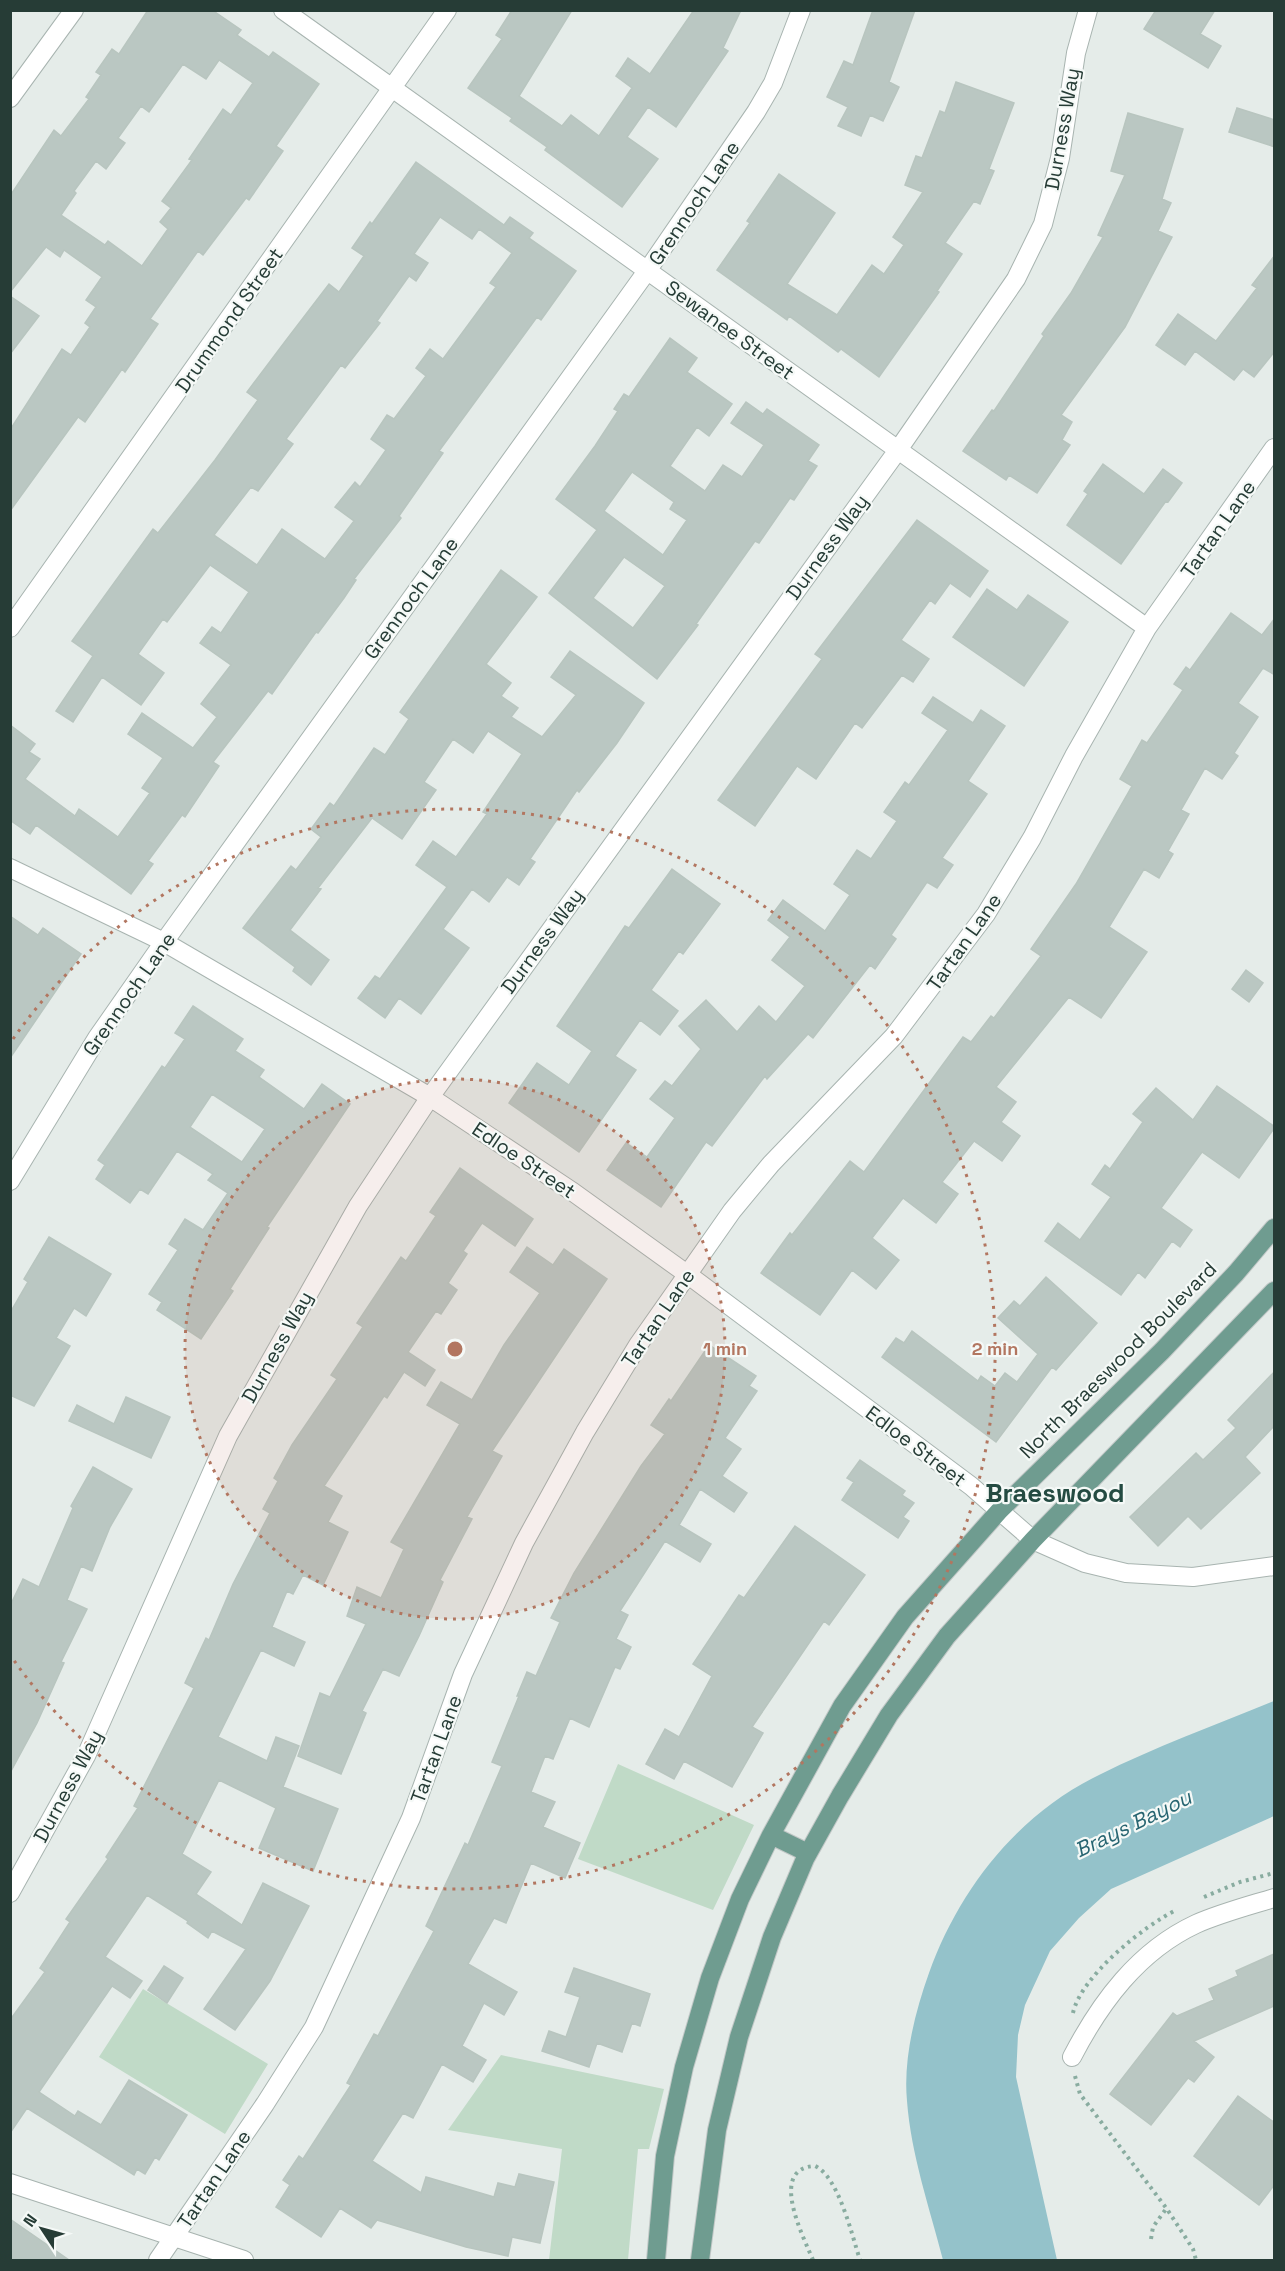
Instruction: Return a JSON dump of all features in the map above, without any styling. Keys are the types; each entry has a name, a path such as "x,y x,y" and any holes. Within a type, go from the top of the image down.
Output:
{"main road":[{"name":"North Braeswood Boulevard","path":"656,2260 665,2156 684,2067 710,1978 740,1899 771,1835 842,1706 905,1617 1000,1510 1161,1351 1236,1273 1275,1227"},
{"path":"700,2260 717,2130 739,2037 772,1936 808,1853 890,1715 947,1635 1033,1540 1275,1291"},
{"path":"771,1835 808,1853"}],"street":[{"path":"10,98 74,10"},
{"name":"Sewanee Street","path":"283,10 1147,628"},
{"name":"Drummond Street","path":"10,628 447,10"},
{"name":"Grennoch Lane","path":"10,1181 97,1038 647,271 756,112 773,82 801,10"},
{"name":"Durness Way","path":"10,1893 86,1756 228,1436 358,1206 430,1097 898,450 1016,279 1043,224 1060,158 1076,53 1088,10"},
{"name":"Tartan Lane","path":"158,2260 265,2104 314,2026 411,1818 463,1674 524,1543 585,1432 638,1345 732,1211 771,1164 894,1036 986,914 1032,838 1074,756 1147,628 1275,448"},
{"name":"Edloe Street","path":"10,868 164,942 430,1097 573,1192 687,1274 1000,1510 1033,1540 1085,1563 1126,1573 1192,1577 1275,1566"},
{"path":"1072,2057 1090,2023 1110,1996 1129,1972 1156,1949 1194,1925 1275,1898"},
{"path":"10,2183 243,2260"}],"path":[{"path":"1197,1900 1240,1881 1275,1873"},
{"path":"1072,2018 1074,2008 1088,1986 1112,1956 1141,1931 1178,1908"},
{"path":"1072,2057 1080,2094 1167,2209 1193,2249 1196,2260"},
{"path":"813,2260 792,2202 791,2186 796,2172 809,2166 822,2169 834,2187 860,2260"},
{"path":"1151,2239 1153,2227 1167,2209"}],"green space":[{"path":"618,1764 754,1825 713,1910 578,1859"},
{"path":"143,1989 268,2064 225,2134 99,2057"},
{"path":"501,2055 664,2089 649,2149 638,2149 628,2260 549,2260 562,2149 448,2130"}],"water":[{"name":"Brays Bayou","path":"1274,1701 1274,1816 1111,1889 1079,1918 1050,1951 1025,2005 1018,2035 1016,2077 1057,2260 943,2260 912,2141 906,2085 911,2036 924,1988 942,1942 957,1912 995,1857 1042,1811 1070,1791 1142,1755"}],"building":[{"path":"148,10 212,10 241,30 237,35 269,57 273,52 319,84 276,146 283,151 249,200 246,198 203,255 198,251 150,319 158,324 125,372 122,369 85,422 78,417 10,511 10,430 62,349 71,355 90,327 85,323 96,307 86,300 102,277 64,250 60,257 46,247 10,292 10,196 54,130 61,136 89,99 86,97 101,75 96,72 112,49 119,54","holes":["219,60 253,83 231,115 223,109 189,159 192,160 162,201 171,208 160,222 168,229 142,266 108,241 105,245 61,215 76,193 74,191 96,161 106,169 125,143 118,138 141,106 149,112 183,64 206,79"]},
{"path":"512,10 572,10 519,96 562,126 571,115 599,136 632,88 616,76 628,58 650,74 694,10 741,10 723,48 728,51 676,127 648,107 627,137 658,159 622,207 545,150 547,147 510,121 512,118 468,88 502,39 496,35"},
{"path":"873,10 915,10 889,82 899,87 883,121 870,115 861,136 838,126 848,107 827,97 844,61 853,65"},
{"path":"1156,10 1215,10 1200,34 1221,46 1208,68 1144,29"},
{"path":"956,82 1014,103 989,169 994,171 980,204 974,201 945,243 962,254 937,291 939,292 879,377 841,349 838,352 789,316 787,320 717,270 750,223 747,221 779,174 835,213 787,284 837,315 872,265 884,274 904,245 893,237 923,192 905,185 916,156 922,158 940,111 945,113"},
{"path":"1237,108 1275,120 1275,147 1229,132"},
{"path":"1128,113 1183,129 1162,199 1171,203 1158,231 1172,237 1125,327 1061,415 1072,422 1062,440 1070,445 1037,493 1009,475 1006,480 963,451 992,410 994,411 1044,336 1042,334 1071,293 1103,237 1098,235 1125,175 1111,171"},
{"path":"416,162 504,225 510,217 533,233 529,238 576,271 541,320 537,317 439,451 443,453 399,516 401,518 354,579 356,580 344,598 318,633 316,632 272,694 268,691 213,762 219,766 185,817 182,815 148,861 153,864 131,894 36,825 30,834 10,820 10,725 35,744 29,752 40,759 25,779 75,816 79,809 118,837 150,793 142,788 163,758 128,734 142,713 193,748 217,717 201,704 231,665 200,643 212,627 221,633 249,592 210,565 167,622 163,619 138,654 164,673 141,705 102,677 73,722 56,711 93,656 72,641 153,529 158,533 215,460 258,400 247,392 329,284 339,292 364,256 352,248 370,222 372,224","holes":["440,217 472,239 479,229 512,253 490,283 496,287 443,359 430,349 416,368 426,376 394,419 387,415 371,439 386,450 360,487 355,482 335,507 354,521 325,559 282,529 257,565 214,535 251,487 258,491 293,444 286,439 341,365 345,368 380,323 377,321 409,276 416,281 428,263 414,254"]},
{"path":"1275,255 1275,351 1254,377 1243,369 1234,380 1195,351 1185,365 1156,345 1178,314 1216,341 1257,288 1252,285"},
{"path":"10,296 39,316 10,354"},
{"path":"670,338 697,358 687,372 732,404 709,436 697,427 670,466 705,491 723,465 742,477 764,445 731,423 746,402 763,414 767,409 819,445 808,461 817,466 794,500 790,498 759,543 755,541 696,624 698,625 657,679 549,593 597,530 556,499 618,411 614,409 624,394 629,397","holes":["632,472 674,502 670,509 687,520 663,555 604,511","624,557 665,586 633,628 593,598"]},
{"path":"1103,464 1144,494 1163,469 1182,483 1168,502 1166,501 1121,564 1067,525 1088,494 1084,491"},
{"path":"917,520 988,571 970,597 950,583 935,604 930,600 901,640 929,659 913,682 902,675 862,728 855,723 816,779 797,766 755,826 718,800 822,659 815,654"},
{"path":"501,570 537,597 486,664 511,683 501,696 518,708 511,717 542,737 576,695 551,677 570,651 644,703 617,743 579,792 577,790 530,859 535,862 519,885 507,877 489,902 472,889 443,929 469,948 421,1014 399,998 385,1018 358,998 375,976 380,979 447,887 416,865 433,841 456,857 487,814 483,812 522,754 488,731 473,753 453,739 424,782 436,790 402,839 372,818 318,888 321,889 290,930 329,960 311,985 293,971 295,967 243,928 291,866 296,870 321,837 311,829 330,803 334,806 374,748 385,755 409,719 400,712"},
{"path":"987,589 1017,610 1028,595 1068,622 1024,686 953,637"},
{"path":"1231,613 1262,635 1275,618 1275,675 1263,668 1238,703 1258,717 1234,753 1238,756 1222,779 1205,768 1181,810 1189,814 1168,851 1173,854 1159,878 1144,869 1109,927 1147,952 1101,1018 1069,997 996,1087 1016,1102 1001,1122 1020,1136 1002,1161 974,1141 942,1182 958,1194 936,1223 903,1198 872,1238 899,1260 876,1289 852,1270 820,1315 761,1273 790,1233 792,1235 850,1161 864,1172 963,1037 971,1042 991,1016 994,1018 1041,956 1031,949 1076,884 1132,786 1120,779 1142,740 1147,743 1183,690 1174,684 1186,667 1190,670"},
{"path":"933,697 973,723 981,710 1005,726 968,781 987,794 942,858 953,865 937,888 927,882 891,935 896,939 875,969 870,965 813,1038 808,1034 767,1079 765,1076 712,1146 706,1142 661,1207 607,1170 626,1143 647,1157 675,1118 650,1099 665,1081 672,1086 701,1049 679,1026 706,1000 737,1032 759,1006 776,1022 805,986 772,960 790,937 768,920 783,900 825,931 850,895 834,884 857,850 871,859 897,821 884,812 905,782 909,785 948,730 922,713"},
{"path":"672,869 720,904 683,954 679,951 651,990 678,1011 660,1035 640,1020 615,1056 636,1070 579,1152 509,1103 537,1063 569,1085 592,1051 557,1026 625,926 629,928"},
{"path":"10,916 38,935 43,928 81,954 10,1058"},
{"path":"1246,970 1263,983 1249,1002 1232,989"},
{"path":"193,1006 243,1039 235,1051 264,1070 259,1077 304,1109 322,1084 350,1104 267,1227 269,1228 230,1289 233,1291 201,1339 157,1310 162,1302 149,1294 178,1250 169,1244 185,1219 203,1230 228,1193 208,1180 213,1174 177,1151 148,1194 140,1189 130,1203 96,1179 105,1165 98,1160 162,1066 165,1068 185,1039 175,1033","holes":["212,1094 265,1129 242,1162 190,1127"]},
{"path":"1217,1086 1275,1127 1239,1178 1202,1152 1161,1208 1192,1230 1180,1247 1172,1241 1145,1278 1138,1272 1121,1295 1045,1241 1058,1223 1080,1240 1111,1197 1092,1184 1105,1165 1110,1169 1143,1122 1133,1114 1156,1088 1193,1120"},
{"path":"460,1168 533,1219 515,1246 482,1223 463,1251 467,1254 448,1283 457,1290 441,1314 436,1311 408,1352 435,1370 425,1386 404,1372 387,1398 384,1396 324,1486 342,1496 328,1522 348,1532 323,1585 303,1575 293,1594 287,1591 272,1627 305,1642 294,1666 261,1650 218,1737 267,1761 276,1737 299,1746 283,1787 338,1809 313,1871 259,1848 276,1808 219,1780 182,1854 211,1872 196,1894 242,1925 263,1883 309,1906 270,1981 235,2030 204,2009 246,1949 212,1931 208,1938 187,1923 188,1921 147,1895 105,1957 142,1981 130,1998 112,1986 39,2092 75,2116 78,2111 101,2125 129,2080 187,2115 159,2160 155,2157 145,2174 137,2169 134,2175 27,2108 10,2133 10,2020 45,1972 40,1968 70,1922 66,1919 108,1859 106,1857 138,1808 134,1806 194,1688 185,1683 206,1638 209,1640 233,1584 270,1513 263,1509 278,1481 274,1478 292,1445 337,1379 331,1375 363,1327 357,1323 401,1257 406,1261 436,1216 430,1212"},
{"path":"49,1237 111,1274 86,1316 74,1308 56,1338 70,1346 34,1406 10,1395 10,1313 28,1282 24,1279"},
{"path":"527,1247 553,1265 564,1249 607,1279 492,1451 502,1456 467,1517 472,1519 440,1580 443,1582 419,1636 399,1676 383,1669 362,1711 366,1713 341,1774 298,1756 320,1693 330,1697 366,1624 347,1616 357,1587 381,1598 404,1549 391,1542 460,1424 427,1405 441,1382 472,1400 504,1345 540,1293 510,1272"},
{"path":"1046,1277 1097,1323 1056,1370 1052,1367 996,1442 882,1357 896,1338 904,1343 912,1331 978,1381 981,1376 995,1386 1005,1373 1017,1382 1038,1354 998,1318 1014,1301 1020,1306"},
{"path":"709,1345 756,1376 749,1386 757,1391 725,1438 741,1449 722,1476 747,1493 734,1512 700,1489 679,1525 711,1544 700,1562 665,1541 620,1611 628,1615 616,1639 631,1647 620,1669 615,1667 589,1727 570,1718 553,1759 545,1756 531,1792 555,1802 543,1827 580,1843 565,1878 531,1863 506,1923 494,1918 468,1964 517,1992 504,2015 484,2003 462,2046 486,2060 473,2082 442,2064 413,2118 403,2113 372,2161 421,2193 426,2177 494,2197 498,2183 515,2187 519,2174 554,2182 540,2243 512,2237 508,2256 466,2247 377,2220 371,2228 340,2208 321,2237 276,2207 290,2185 283,2180 299,2156 303,2159 351,2085 347,2083 374,2034 378,2036 434,1931 426,1926 465,1843 468,1845 502,1766 492,1762 519,1696 517,1696 527,1672 536,1676 560,1622 551,1618 574,1573 641,1466 665,1434 651,1425 669,1399 671,1401"},
{"path":"1275,1371 1275,1425 1245,1457 1260,1473 1201,1529 1188,1516 1158,1546 1130,1517 1196,1453 1203,1460 1236,1428 1228,1420"},
{"path":"126,1397 170,1417 151,1458 69,1421 77,1405 114,1424"},
{"path":"860,1460 905,1491 902,1495 914,1503 903,1517 909,1521 898,1538 842,1500 854,1482 847,1478"},
{"path":"93,1467 132,1489 110,1527 92,1571 81,1566 67,1600 87,1609 61,1662 64,1663 37,1723 10,1773 10,1606 23,1579 39,1587 73,1508 71,1506"},
{"path":"795,1526 865,1575 829,1625 824,1621 752,1727 763,1733 732,1787 684,1761 674,1779 646,1764 665,1729 679,1737 712,1676 693,1664 739,1595 744,1598"},
{"path":"1274,1954 1274,2006 1194,2041 1214,2057 1194,2082 1188,2078 1151,2125 1110,2094 1173,2013 1177,2016 1214,2000 1209,1989 1238,1976 1236,1971"},
{"path":"164,1966 183,1978 167,2003 148,1990"},
{"path":"574,1968 650,1994 640,2026 632,2023 622,2052 597,2043 589,2067 542,2051 549,2031 566,2037 580,1997 565,1992"},
{"path":"1238,2096 1275,2123 1275,2184 1259,2205 1194,2156"},
{"path":"10,2219 69,2260 10,2260"}],"district":[{"name":"Braeswood","path":"1055,1493"}]}
